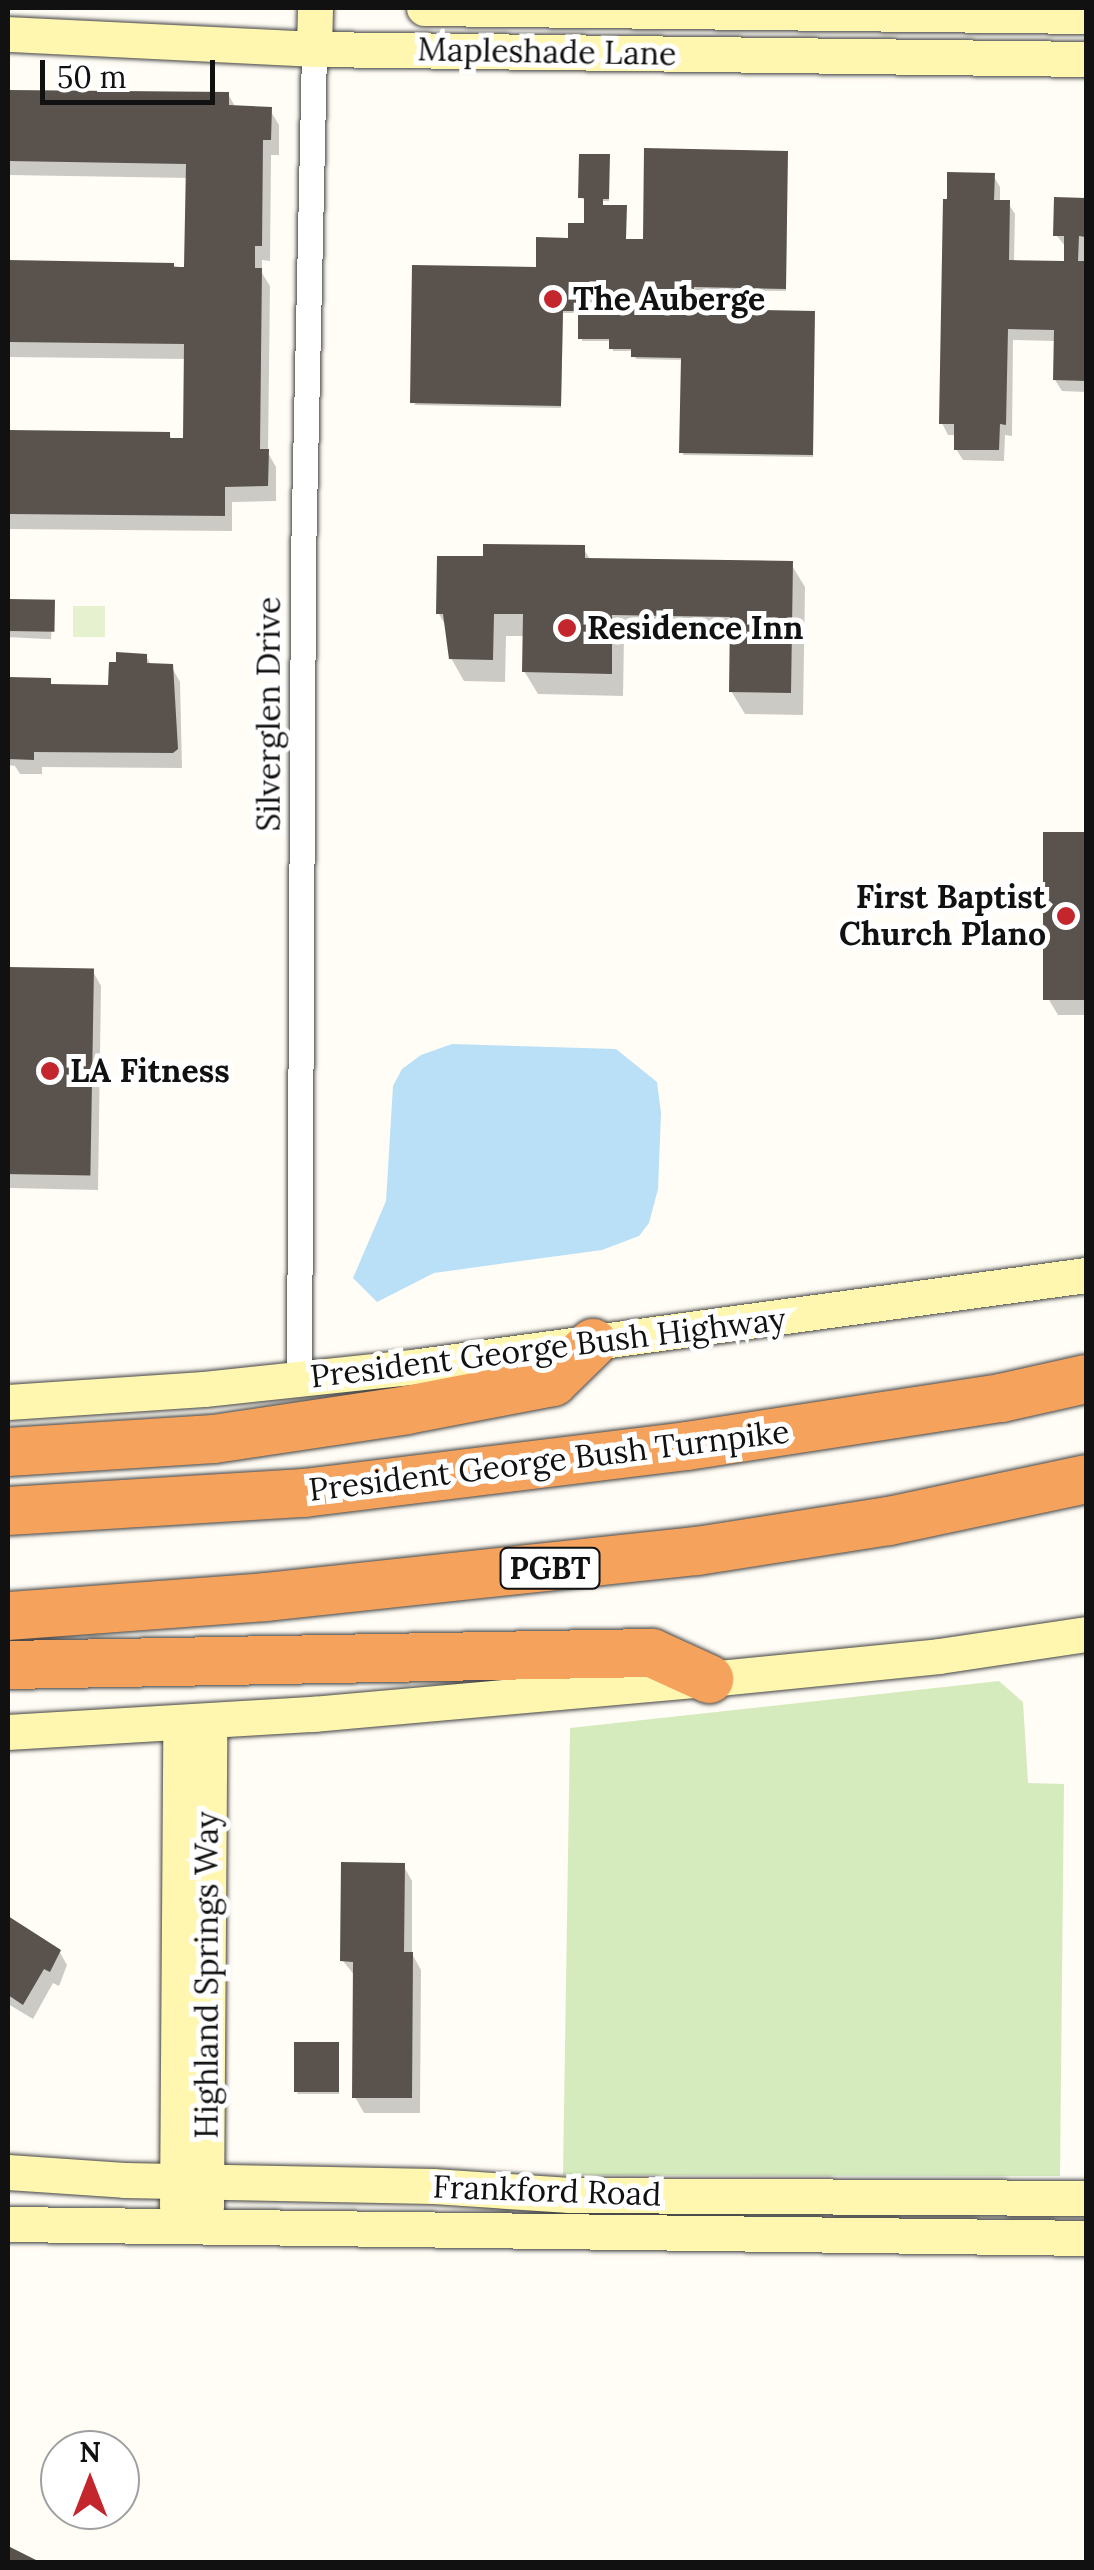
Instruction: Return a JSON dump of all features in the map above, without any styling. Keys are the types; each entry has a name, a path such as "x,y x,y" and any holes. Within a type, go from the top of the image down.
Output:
{"highway":[{"path":"8,1452 214,1439 407,1410 553,1382 593,1343"},
{"name":"President George Bush Turnpike","path":"8,1512 304,1494 687,1446 1001,1398 1086,1379"},
{"name":"PGBT","path":"8,1616 265,1597 697,1551 889,1520 1086,1480"},
{"path":"8,1665 652,1652 710,1679"}],"main road":[{"path":"314,8 314,49"},
{"name":"Mapleshade Lane","path":"424,8 1082,16"},
{"path":"717,12 717,54"},
{"path":"1082,16 1082,58"},
{"name":"Mapleshade Lane","path":"8,34 314,49 1082,58"},
{"name":"President George Bush Highway","path":"8,1402 299,1380 1086,1275"},
{"path":"8,1732 194,1722 710,1679 939,1656 1086,1634"},
{"name":"Highland Springs Way","path":"192,2227 194,1722"},
{"name":"Frankford Road","path":"8,2172 192,2182 661,2196 1086,2198"},
{"name":"Frankford Road","path":"8,2224 1086,2238"}],"street":[{"name":"Silverglen Drive","path":"299,1380 303,597 314,49"}],"green space":[{"path":"73,606 105,606 105,637 73,637"},
{"path":"999,1681 1023,1702 1028,1783 1064,1784 1060,2176 563,2175 570,1728"}],"water":[{"path":"452,1044 616,1049 657,1082 661,1113 658,1189 649,1223 639,1236 602,1250 434,1273 377,1302 353,1278 386,1201 393,1086 402,1069 421,1055"}],"building":[{"path":"8,90 229,92 229,105 272,107 271,140 263,140 262,246 255,246 255,268 262,268 260,449 269,449 268,486 225,487 225,516 8,514 8,430 170,432 170,438 183,438 184,344 8,342 8,260 174,263 174,267 184,267 186,164 8,161"},
{"name":"The Auberge","path":"644,148 788,151 786,289 694,287 694,309 815,311 813,455 679,453 681,358 631,357 631,349 609,349 609,339 578,339 578,311 563,311 561,406 410,403 412,265 536,267 536,237 568,238 568,223 584,223 584,198 578,198 579,154 610,154 609,199 603,199 603,205 627,205 626,239 643,239"},
{"path":"947,172 995,173 994,200 1010,200 1009,260 1064,261 1064,236 1053,236 1054,197 1086,198 1086,237 1079,236 1078,261 1086,261 1086,381 1053,380 1054,330 1008,329 1006,425 1000,424 999,450 954,450 954,424 939,424 943,199 947,199"},
{"name":"Residence Inn","path":"483,544 585,545 585,558 793,561 791,693 729,692 730,617 612,615 612,674 522,672 523,614 494,614 493,660 449,659 443,614 436,614 437,556 483,556"},
{"path":"8,599 55,600 54,632 8,631"},
{"path":"116,652 147,654 147,663 173,664 178,749 173,753 34,752 34,760 8,759 8,677 51,678 51,684 108,685 109,662 116,662"},
{"name":"First Baptist Church Plano","path":"1043,832 1086,832 1086,1000 1043,1000"},
{"name":"LA Fitness","path":"8,967 94,969 90,1175 8,1174"},
{"path":"341,1862 405,1863 404,1952 413,1952 412,2098 352,2098 353,1962 340,1961"},
{"path":"8,1916 61,1950 50,1972 44,1969 23,2005 8,1995"},
{"path":"294,2042 339,2042 339,2092 294,2092"},
{"path":"8,2546 40,2562 8,2562"}],"place":[{"name":"The Auberge","path":"553,299"},
{"name":"Residence Inn","path":"567,628"},
{"name":"First Baptist Church Plano","path":"1066,916"},
{"name":"LA Fitness","path":"50,1071"}]}
